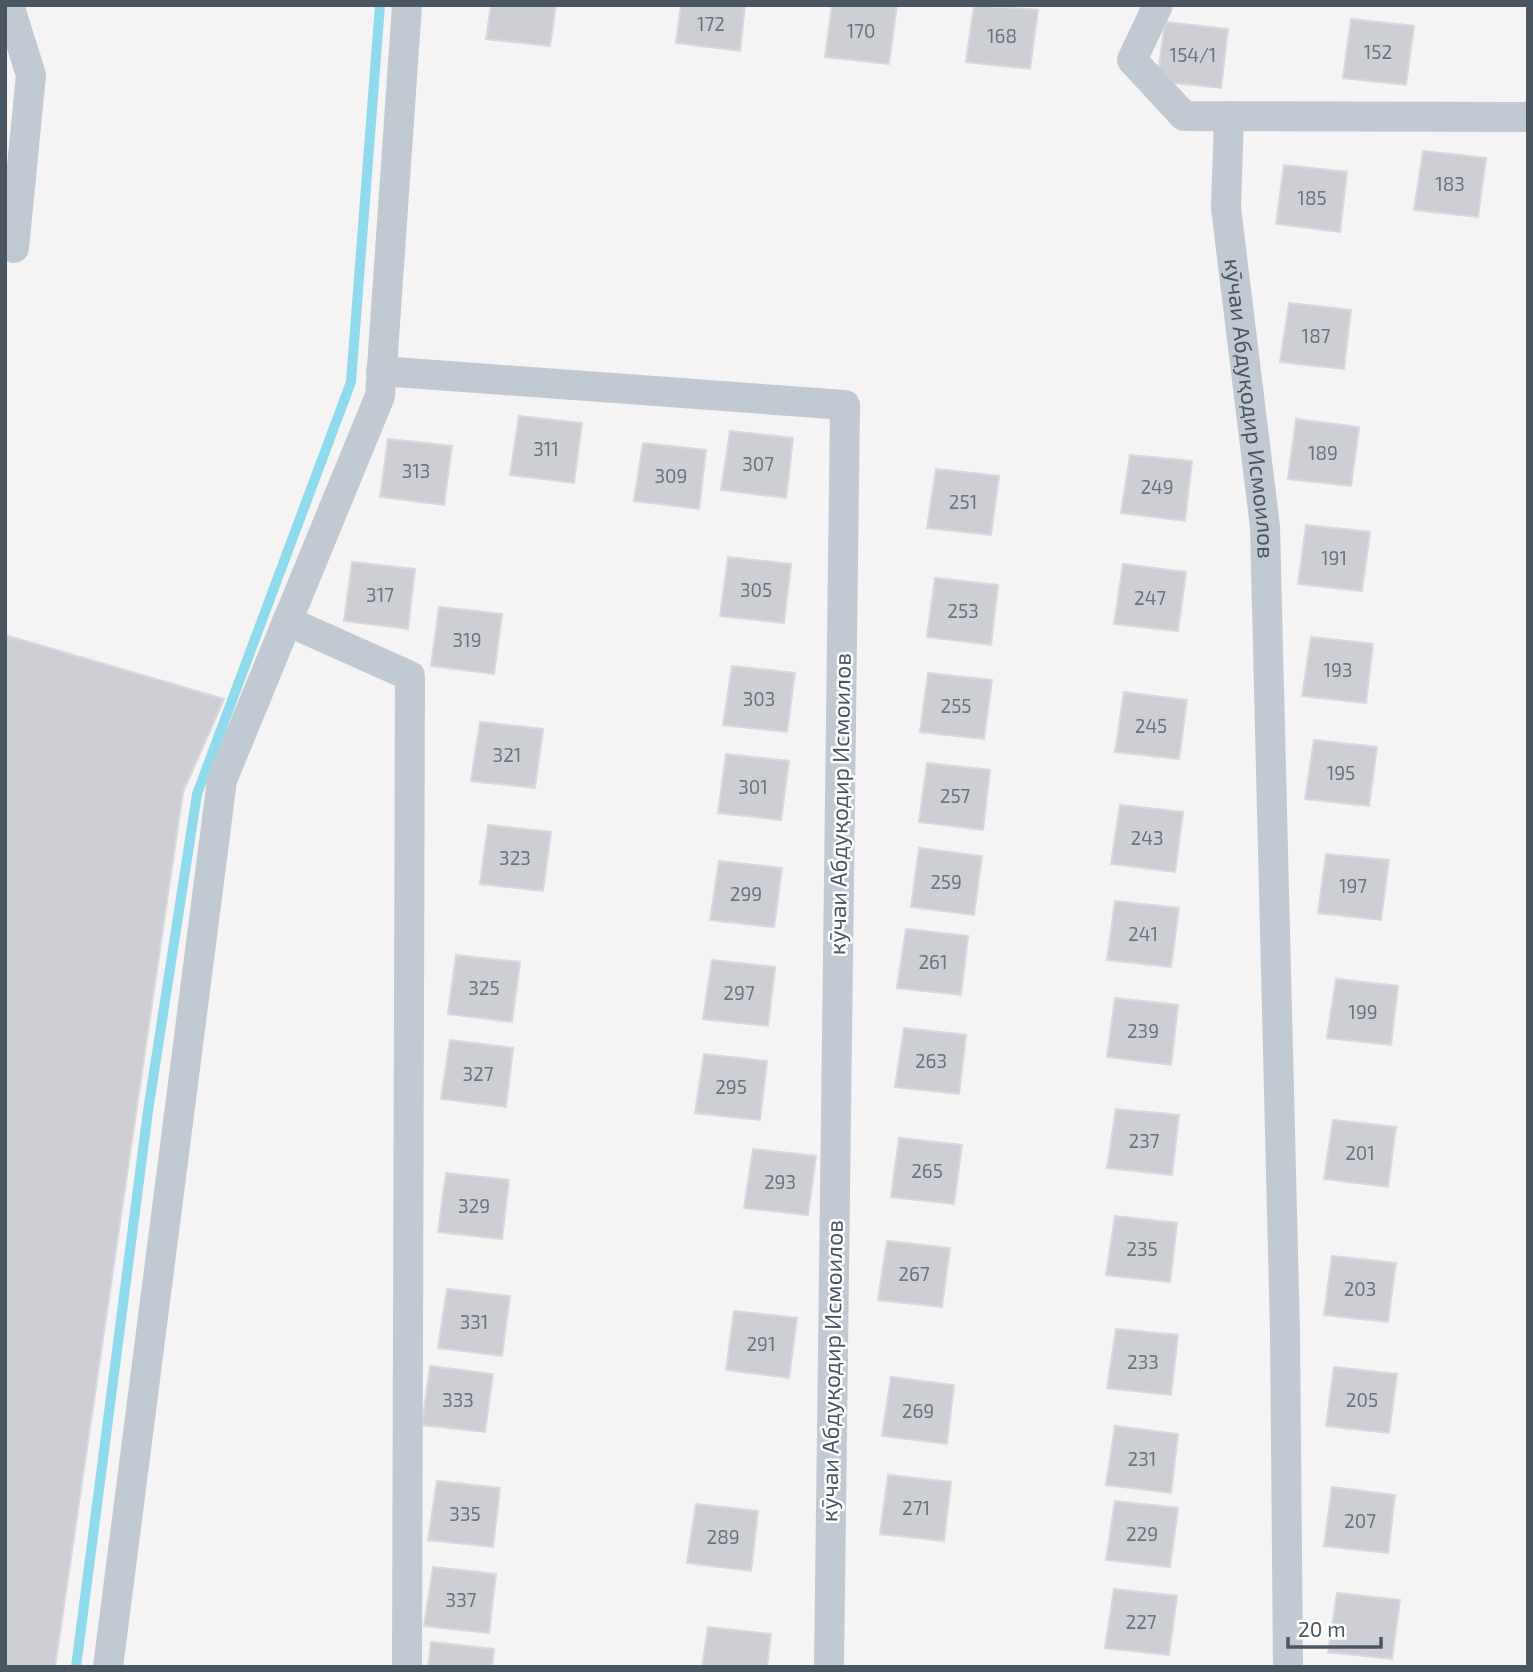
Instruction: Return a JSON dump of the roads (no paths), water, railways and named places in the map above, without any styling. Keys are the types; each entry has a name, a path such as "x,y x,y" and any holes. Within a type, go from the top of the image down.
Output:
{"street":[{"path":"9,5 31,75 14,248"},
{"path":"108,1667 222,780 380,396 407,5"},
{"path":"1158,5 1132,60 1184,116 1528,117"},
{"name":"кӯчаи Абдуқодир Исмоилов","path":"1229,116 1226,208 1265,527 1285,1306 1288,1667"},
{"name":"кӯчаи Абдуқодир Исмоилов","path":"381,372 845,405 829,1667"},
{"path":"287,621 410,676 407,1667"}],"waterway":[{"path":"76,1667 148,1111 197,794 351,382 380,5"}]}
